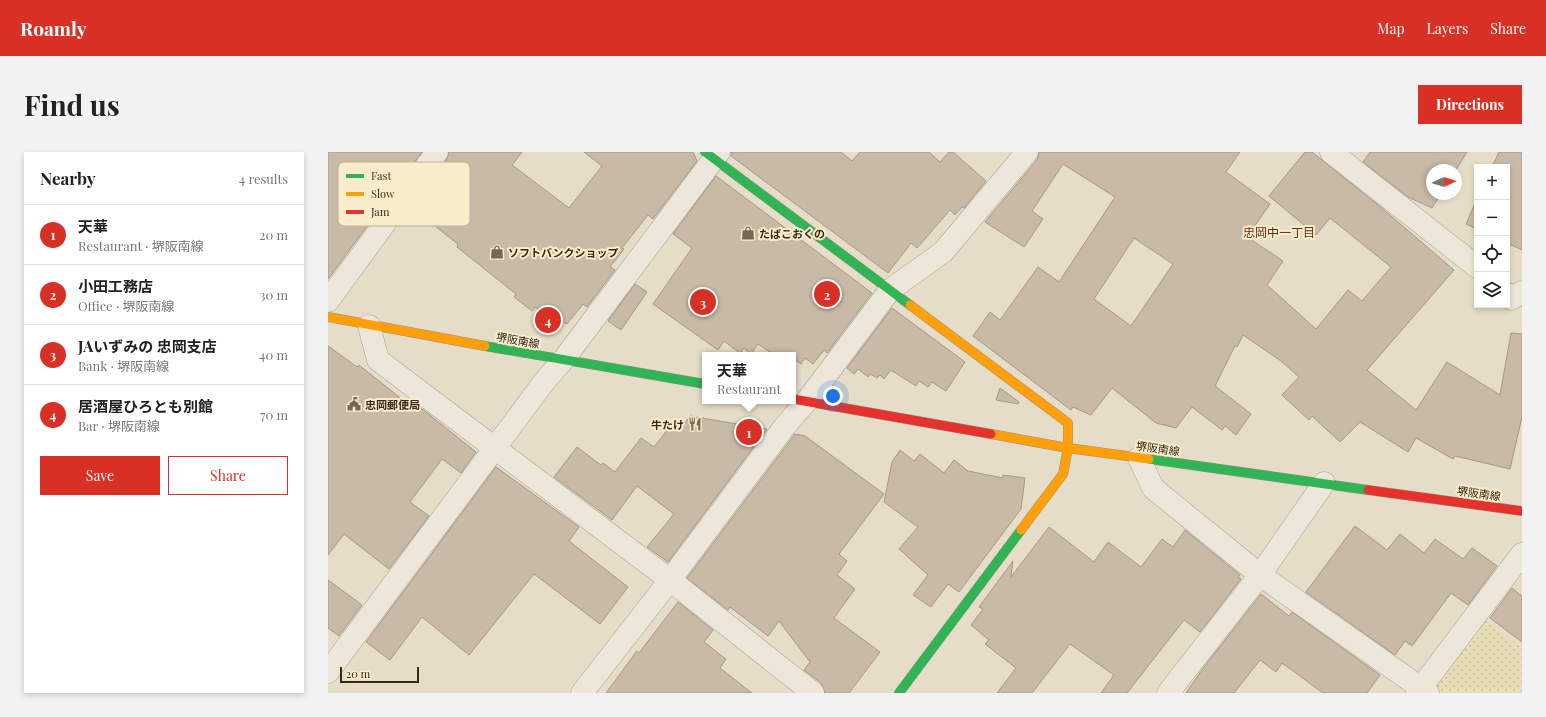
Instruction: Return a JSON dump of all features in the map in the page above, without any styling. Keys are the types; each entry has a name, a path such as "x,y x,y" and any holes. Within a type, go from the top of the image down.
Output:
{"main road":[{"path":"713,154 890,290 1068,423 1068,448 1063,474 899,693"},
{"name":"堺阪南線","path":"328,317 369,326 702,383"},
{"name":"堺阪南線","path":"800,400 1068,448 1522,511"}],"street":[{"path":"430,162 437,152"},
{"path":"582,693 670,580 785,426 800,400 890,290 943,252 1027,152"},
{"path":"1331,152 1474,265"},
{"path":"328,672 544,382 564,359 713,154"},
{"path":"328,301 383,226"},
{"path":"1510,298 1511,299 1522,292"},
{"path":"369,326 378,360 494,449 670,580 813,693"},
{"path":"1139,458 1153,488 1260,574 1422,691 1522,554"},
{"path":"1168,693 1260,574 1324,483"}],"shaded area":[{"path":"1485,620 1522,648 1522,693 1439,693 1434,689"}],"building":[{"path":"328,152 422,152 415,162 338,162 338,226 367,226 328,279"},
{"path":"449,152 522,152 512,165 569,208 602,166 584,152 693,152 697,161 653,219 648,215 622,248 624,249 610,267 615,270 587,307 583,304 567,324 548,316 535,307 532,311 514,297 516,294 457,247 458,244 435,226 470,226 470,162 445,162"},
{"path":"731,152 841,152 852,161 860,152 929,152 940,162 949,152 953,152 986,181 964,208 962,207 955,215 950,210 917,248 911,243 888,273 731,156"},
{"path":"1039,152 1240,152 1226,172 1270,204 1247,237 1283,261 1267,285 1316,329 1348,290 1362,301 1391,267 1330,218 1316,235 1269,196 1305,152 1312,152 1377,204 1454,270 1367,370 1416,410 1447,362 1500,395 1511,333 1522,334 1522,417 1510,469 1455,456 1453,459 1416,438 1408,452 1360,422 1340,442 1312,416 1309,420 1282,395 1299,377 1281,361 1243,335 1237,347 1235,346 1215,386 1251,414 1236,435 1225,426 1222,430 1192,407 1176,428 1156,423 1112,388 1091,415 1073,407 1071,410 973,336 990,312 1000,320 1038,267 1059,282 1115,197 1063,164 1032,211 1043,219 1024,247 985,222 1037,160","holes":["1134,238 1173,264 1131,326 1094,299"]},
{"path":"1370,152 1467,152 1460,164 1426,164 1426,200 1437,200 1432,208 1408,197 1363,162"},
{"path":"1499,152 1522,152 1522,250 1510,244 1510,164 1493,164"},
{"path":"716,176 872,293 827,353 824,350 813,364 805,358 801,364 796,360 796,352 770,352 758,344 752,352 749,352 744,348 741,352 739,352 724,341 718,350 653,304 692,248 673,234"},
{"path":"1474,206 1474,228 1466,224"},
{"path":"635,284 647,292 621,330 608,321"},
{"path":"892,308 965,362 946,391 932,382 928,387 919,381 916,386 891,370 884,379 880,375 877,378 870,374 868,377 858,369 854,374 847,368"},
{"path":"328,346 357,367 359,365 413,408 416,404 476,452 461,473 442,459 410,502 429,516 389,569 344,534 328,555"},
{"path":"1000,388 1019,402 1018,404 996,400"},
{"path":"690,416 767,429 668,562 647,547 674,514 637,486 612,520 554,477 577,447 601,465 603,463 615,472 641,438 654,447 672,424 680,430"},
{"path":"795,434 805,436 884,494 839,554 847,561 837,575 855,589 834,618 880,652 849,693 825,693 821,683 804,670 810,662 779,621 768,636 730,607 728,610 687,578"},
{"path":"900,450 914,461 920,454 944,473 954,460 968,471 1003,478 1003,475 1025,478 1021,509 959,592 948,584 931,607 913,595 928,575 899,549 918,527 884,502 892,462"},
{"path":"496,467 579,527 569,541 628,587 600,624 534,574 469,655 422,617 390,660 366,642"},
{"path":"1355,526 1387,550 1400,534 1424,553 1435,539 1463,559 1472,548 1497,566 1468,605 1451,593 1412,646 1405,641 1395,655 1306,592"},
{"path":"1049,527 1094,562 1108,542 1141,567 1162,539 1173,547 1185,530 1240,575 1238,578 1241,579 1200,632 1184,620 1127,693 1101,693 1114,675 1070,644 1032,693 997,693 1016,668 985,644 989,640 971,625 983,609 979,607 1013,561 1011,577"},
{"path":"328,580 362,605 339,636 328,628"},
{"path":"1512,588 1522,596 1522,642 1490,618"},
{"path":"1261,594 1289,616 1292,612 1380,675 1367,693 1323,693 1282,663 1276,672 1260,660 1234,693 1186,693 1204,667"},
{"path":"678,602 713,630 704,642 726,659 720,668 752,693 606,693 637,651 639,653"}],"traffic: fast":[{"path":"705,152 910,305"},
{"path":"485,346 702,383"},
{"path":"1149,459 1368,490"},
{"path":"899,693 1021,530"}],"traffic: slow":[{"path":"910,305 1068,423 1068,448 1063,474 1021,530"},
{"path":"328,317 485,346"},
{"path":"991,434 1068,448 1149,459"}],"traffic: jam":[{"path":"796,400 991,434"},
{"path":"1368,490 1522,511"}],"place":[{"name":"たばこおくの","path":"748,233"},
{"name":"ソフトバンクショップ","path":"497,252"},
{"name":"小田工務店","path":"827,294"},
{"name":"JAいずみの 忠岡支店","path":"703,302"},
{"name":"居酒屋ひろとも別館","path":"548,320"},
{"name":"忠岡郵便局","path":"354,404"},
{"name":"牛たけ","path":"695,424"},
{"name":"天華","path":"749,432"}],"district":[{"name":"忠岡中一丁目","path":"1279,232"}]}
